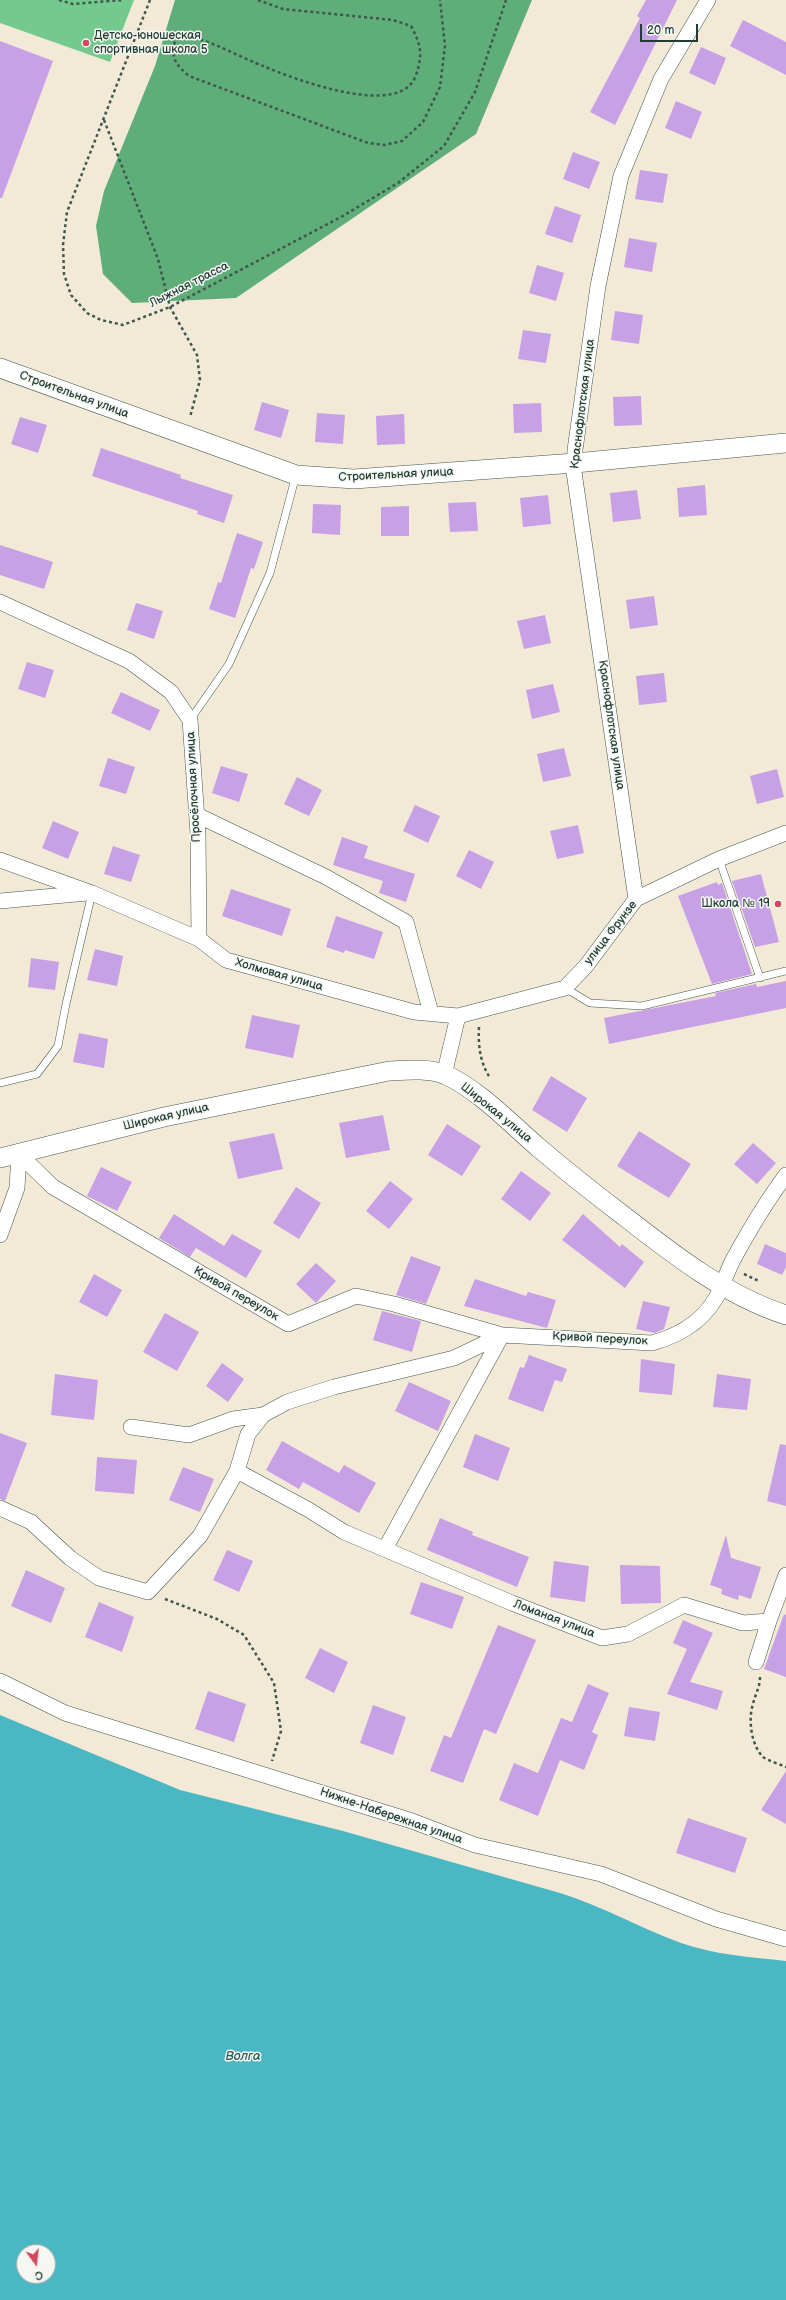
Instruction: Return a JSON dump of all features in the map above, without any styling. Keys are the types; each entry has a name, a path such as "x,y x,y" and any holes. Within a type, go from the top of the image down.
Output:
{"street":[{"name":"Краснофлотская улица","path":"636,899 575,480 575,463 598,286 621,176 660,79 708,0"},
{"name":"Строительная улица","path":"0,368 296,475 354,479 575,463 786,443"},
{"name":"Просёлочная улица","path":"0,602 129,661 171,692 190,720 197,815 199,939"},
{"path":"197,815 326,877 406,922 431,1013"},
{"name":"улица Фрунзе","path":"565,988 586,966 636,899 719,859 786,832"},
{"name":"Холмовая улица","path":"0,860 92,893 199,939 226,960 414,1012 458,1016"},
{"path":"0,900 92,893"},
{"path":"444,1075 458,1016 565,988"},
{"name":"Широкая улица","path":"0,1158 164,1117 389,1071 412,1069 444,1075 466,1086 558,1164 672,1254 722,1286 762,1307 786,1315"},
{"path":"0,1235 17,1188 19,1154"},
{"name":"Кривой переулок","path":"19,1154 52,1187 288,1324 356,1296 394,1304 502,1335 652,1342 670,1338 689,1328 711,1308 730,1266 762,1207 786,1175"},
{"path":"385,1549 502,1335"},
{"name":"Кривой переулок","path":"131,1427 189,1435 233,1419 262,1415 287,1402 334,1387 454,1358 502,1335"},
{"path":"0,1508 31,1522 70,1558 99,1578 148,1592 200,1536 237,1471 248,1434 262,1415"},
{"name":"Ломаная улица","path":"237,1471 308,1510 344,1532 512,1603 602,1638 628,1634 684,1605 743,1623 769,1621"},
{"path":"756,1662 786,1575"},
{"name":"Нижне-Набережная улица","path":"0,1681 65,1713 412,1821 474,1845 601,1874 716,1920 786,1939"}],"lane":[{"path":"190,720 229,664 270,573 296,475"},
{"path":"719,859 760,978"},
{"path":"0,1083 38,1074 58,1046 92,893"},
{"path":"565,988 590,1003 642,1006 786,971"}],"path":[{"path":"59,0 73,4 123,0"},
{"name":"Лыжная трасса","path":"150,0 67,212 63,252 64,274 71,295 87,314 101,320 123,325 170,307 379,194 398,183 444,146 475,92 506,0"},
{"path":"258,0 284,9 392,20 411,26 420,44 421,62 415,79 405,91 385,96 361,96 265,67 199,40 186,37 175,41 172,52 177,66 190,76 368,143 384,145 402,141 423,122 440,87 445,46 440,0"},
{"path":"104,120 158,259 170,307 197,355 200,380 189,421"},
{"path":"481,1011 478,1041 483,1066 493,1084"},
{"path":"730,1266 765,1284"},
{"path":"148,1592 217,1619 244,1635 274,1683 281,1731 267,1775"},
{"path":"756,1662 760,1676 760,1685 752,1705 750,1726 754,1742 763,1756 786,1767"}],"green space":[{"name":"Детско-юношеская спортивная школа 5","path":"0,0 134,0 110,62 0,23"},
{"path":"175,0 532,0 476,134 236,298 132,303 103,274 96,226 104,191 155,66"}],"water":[{"name":"Волга","path":"0,1715 180,1790 343,1831 560,1893 591,1904 666,1937 694,1947 733,1955 786,1961 786,2300 0,2300"}],"building":[{"path":"646,0 677,0 615,125 590,112 640,18 637,16"},
{"path":"743,20 786,42 786,75 730,46"},
{"path":"0,41 53,61 2,198 0,198"},
{"path":"701,47 726,58 715,85 689,73"},
{"path":"676,101 702,112 691,139 665,128"},
{"path":"573,152 600,162 589,189 563,179"},
{"path":"640,170 668,174 663,203 635,199"},
{"path":"555,206 581,215 572,243 545,234"},
{"path":"629,238 657,243 652,272 624,267"},
{"path":"537,265 564,273 556,301 529,293"},
{"path":"615,311 643,315 639,344 611,340"},
{"path":"523,330 551,334 546,363 518,359"},
{"path":"641,396 642,425 614,426 613,397"},
{"path":"262,402 289,410 281,438 254,430"},
{"path":"541,403 542,432 514,433 513,404"},
{"path":"317,413 345,415 343,444 315,442"},
{"path":"404,414 405,444 377,445 376,416"},
{"path":"20,417 47,425 38,453 11,444"},
{"path":"101,448 181,475 180,478 233,495 224,523 197,514 198,511 92,476"},
{"path":"705,485 707,515 679,517 677,488"},
{"path":"637,490 641,519 613,522 610,493"},
{"path":"548,495 551,524 523,527 520,498"},
{"path":"476,502 478,531 450,532 448,503"},
{"path":"313,504 341,505 340,535 312,533"},
{"path":"409,506 409,536 381,536 381,507"},
{"path":"237,533 263,542 254,569 251,568 235,618 209,609 218,582 221,583"},
{"path":"0,545 53,562 44,589 0,575"},
{"path":"654,596 658,625 630,629 626,600"},
{"path":"136,603 163,611 154,639 127,630"},
{"path":"545,615 551,643 524,649 517,621"},
{"path":"27,662 54,670 45,698 18,689"},
{"path":"664,673 667,702 639,705 636,676"},
{"path":"553,684 560,712 532,719 526,690"},
{"path":"121,692 160,710 150,731 111,713"},
{"path":"564,748 571,776 543,782 537,754"},
{"path":"108,758 135,767 126,794 99,786"},
{"path":"221,766 248,774 239,802 212,793"},
{"path":"777,769 784,797 757,804 750,776"},
{"path":"297,777 322,790 309,816 284,804"},
{"path":"415,805 440,816 428,843 403,831"},
{"path":"53,821 79,832 68,859 42,848"},
{"path":"578,825 584,853 557,859 550,831"},
{"path":"342,837 368,846 364,858 415,874 406,902 379,893 383,881 333,865"},
{"path":"113,846 140,855 131,882 104,874"},
{"path":"469,850 494,862 481,889 456,876"},
{"path":"761,874 779,942 755,947 732,881"},
{"path":"717,882 718,885 722,883 752,974 712,984 678,896"},
{"path":"231,889 291,909 282,936 222,916"},
{"path":"336,916 383,932 374,959 345,950 344,953 326,947"},
{"path":"95,949 123,956 117,986 87,980"},
{"path":"31,958 59,962 55,990 28,987"},
{"path":"786,981 786,1008 609,1044 604,1018 716,996 715,993 756,984 757,987"},
{"path":"252,1015 300,1025 293,1058 245,1048"},
{"path":"79,1033 108,1039 104,1068 73,1062"},
{"path":"551,1076 587,1098 567,1132 532,1110"},
{"path":"383,1115 390,1150 346,1158 339,1123"},
{"path":"447,1124 481,1146 462,1176 428,1155"},
{"path":"639,1131 691,1164 669,1198 617,1166"},
{"path":"274,1133 283,1169 238,1179 229,1142"},
{"path":"753,1143 776,1163 757,1184 734,1164"},
{"path":"101,1167 132,1182 117,1211 87,1196"},
{"path":"521,1171 551,1193 530,1221 501,1199"},
{"path":"390,1181 413,1199 389,1229 366,1211"},
{"path":"296,1187 321,1203 299,1239 273,1223"},
{"path":"174,1214 224,1246 232,1234 262,1251 246,1278 196,1248 190,1257 159,1238"},
{"path":"583,1214 620,1247 622,1244 644,1262 625,1288 562,1240"},
{"path":"765,1244 786,1253 786,1267 782,1275 757,1264"},
{"path":"411,1256 441,1267 426,1304 396,1295"},
{"path":"316,1263 336,1281 316,1303 296,1284"},
{"path":"94,1274 122,1290 107,1317 79,1302"},
{"path":"475,1279 526,1296 528,1292 556,1300 547,1328 464,1306"},
{"path":"643,1301 670,1307 664,1329 655,1333 636,1329"},
{"path":"382,1311 421,1321 412,1352 373,1340"},
{"path":"165,1313 199,1332 177,1371 143,1352"},
{"path":"529,1355 567,1369 562,1382 555,1380 543,1412 508,1399 520,1367 524,1368"},
{"path":"641,1359 675,1364 672,1395 639,1392"},
{"path":"222,1363 244,1379 228,1402 206,1386"},
{"path":"55,1374 98,1380 94,1420 51,1415"},
{"path":"717,1374 751,1379 747,1410 713,1407"},
{"path":"409,1382 451,1401 438,1431 395,1411"},
{"path":"0,1433 27,1443 5,1501 0,1499"},
{"path":"475,1434 510,1448 498,1481 463,1467"},
{"path":"282,1441 339,1473 344,1465 376,1483 359,1513 303,1482 299,1489 266,1470"},
{"path":"780,1444 786,1445 786,1506 767,1501"},
{"path":"97,1457 137,1460 134,1494 95,1491"},
{"path":"183,1467 214,1479 200,1512 169,1500"},
{"path":"440,1518 473,1532 472,1535 529,1557 517,1587 427,1550"},
{"path":"726,1535 731,1558 761,1567 751,1599 739,1595 738,1600 721,1594 722,1589 710,1585"},
{"path":"227,1550 253,1561 239,1592 213,1580"},
{"path":"554,1561 589,1566 585,1602 550,1597"},
{"path":"620,1565 660,1566 661,1603 621,1604"},
{"path":"26,1570 65,1588 51,1623 11,1606"},
{"path":"421,1582 464,1597 452,1629 410,1614"},
{"path":"99,1602 134,1617 122,1652 85,1637"},
{"path":"784,1614 786,1615 786,1677 764,1669"},
{"path":"683,1620 713,1633 690,1682 723,1691 717,1710 667,1694 687,1649 673,1643"},
{"path":"498,1625 536,1640 496,1734 484,1729 463,1783 430,1771 444,1735 451,1738"},
{"path":"320,1648 348,1662 334,1693 305,1678"},
{"path":"588,1684 609,1693 592,1732 598,1735 584,1770 560,1760 538,1816 499,1800 514,1763 538,1773 561,1718 572,1722"},
{"path":"208,1691 246,1704 234,1742 195,1729"},
{"path":"373,1705 406,1717 393,1755 360,1743"},
{"path":"629,1707 660,1712 655,1741 624,1736"},
{"path":"786,1771 786,1824 761,1810"},
{"path":"688,1818 747,1838 735,1873 676,1853"}],"place":[{"name":"Детско-юношеская спортивная школа 5","path":"86,43"},
{"name":"Школа № 19","path":"778,904"}]}
